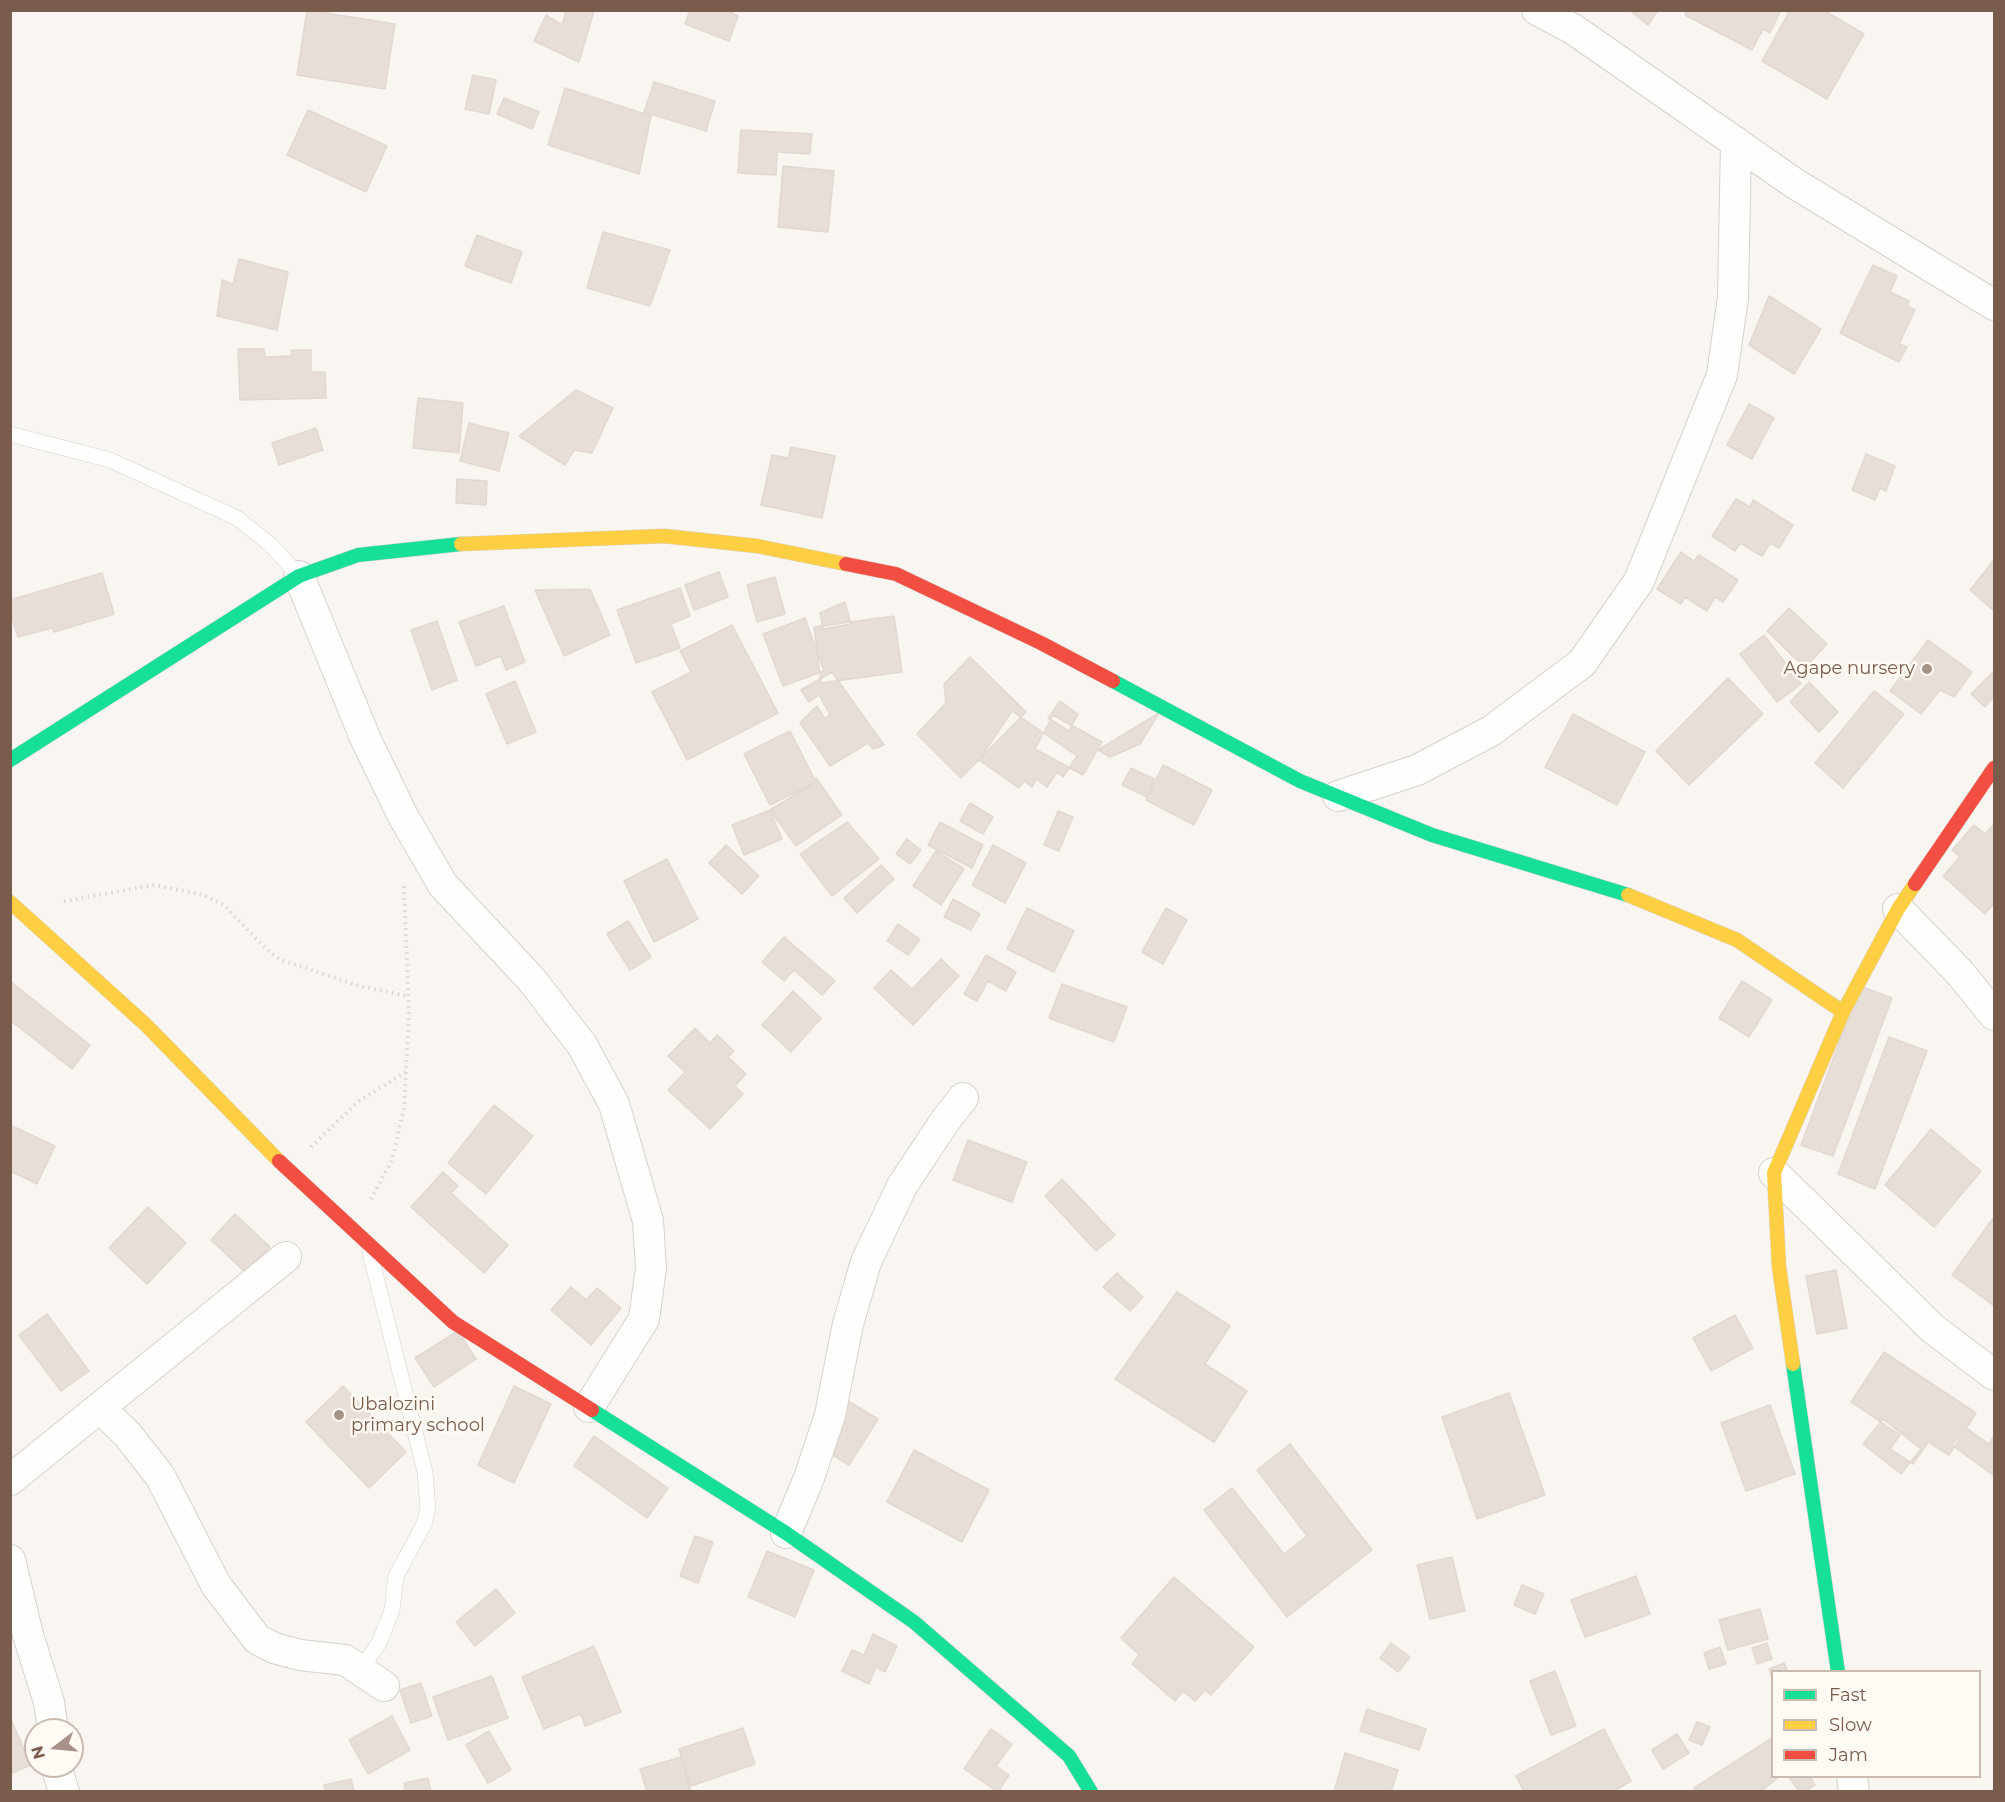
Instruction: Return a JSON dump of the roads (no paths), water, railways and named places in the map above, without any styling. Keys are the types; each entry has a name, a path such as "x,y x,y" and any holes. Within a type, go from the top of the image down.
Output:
{"street":[{"path":"1537,10 1573,29 1794,183 1995,305"},
{"path":"1338,796 1417,770 1491,731 1582,663 1639,581 1722,375 1733,298 1736,142"},
{"path":"10,760 299,576 358,555 431,546 664,536 757,546 896,574 1041,644 1300,781 1432,835 1518,859 1651,902 1737,940 1843,1012"},
{"path":"299,576 366,740 403,816 443,885 531,979 582,1045 614,1104 648,1221 651,1268 644,1319 589,1407"},
{"path":"1838,1670 1779,1268 1774,1173 1843,1012 1899,909 1995,768"},
{"path":"16,907 146,1025 287,1171 453,1322 786,1533 914,1623 1069,1756 1091,1791"},
{"path":"1899,909 1961,974 1995,1015"},
{"path":"786,1533 809,1478 830,1415 848,1324 866,1262 903,1186 945,1121 963,1098"},
{"path":"1774,1173 1932,1328 1995,1375"},
{"path":"10,1505 14,1477 286,1257"},
{"path":"100,1408 127,1434 160,1476 216,1585 257,1639 274,1648 300,1655 345,1660 372,1678"},
{"path":"10,1560 28,1635 49,1702 51,1718"}],"lane":[{"path":"10,435 110,460 237,518 271,545 299,576"},
{"path":"367,1242 425,1472 428,1509 424,1524 396,1575 392,1610 379,1643 372,1678"}],"place":[{"name":"Agape nursery","path":"1927,669"},
{"name":"Ubalozini primary school","path":"339,1415"}]}
